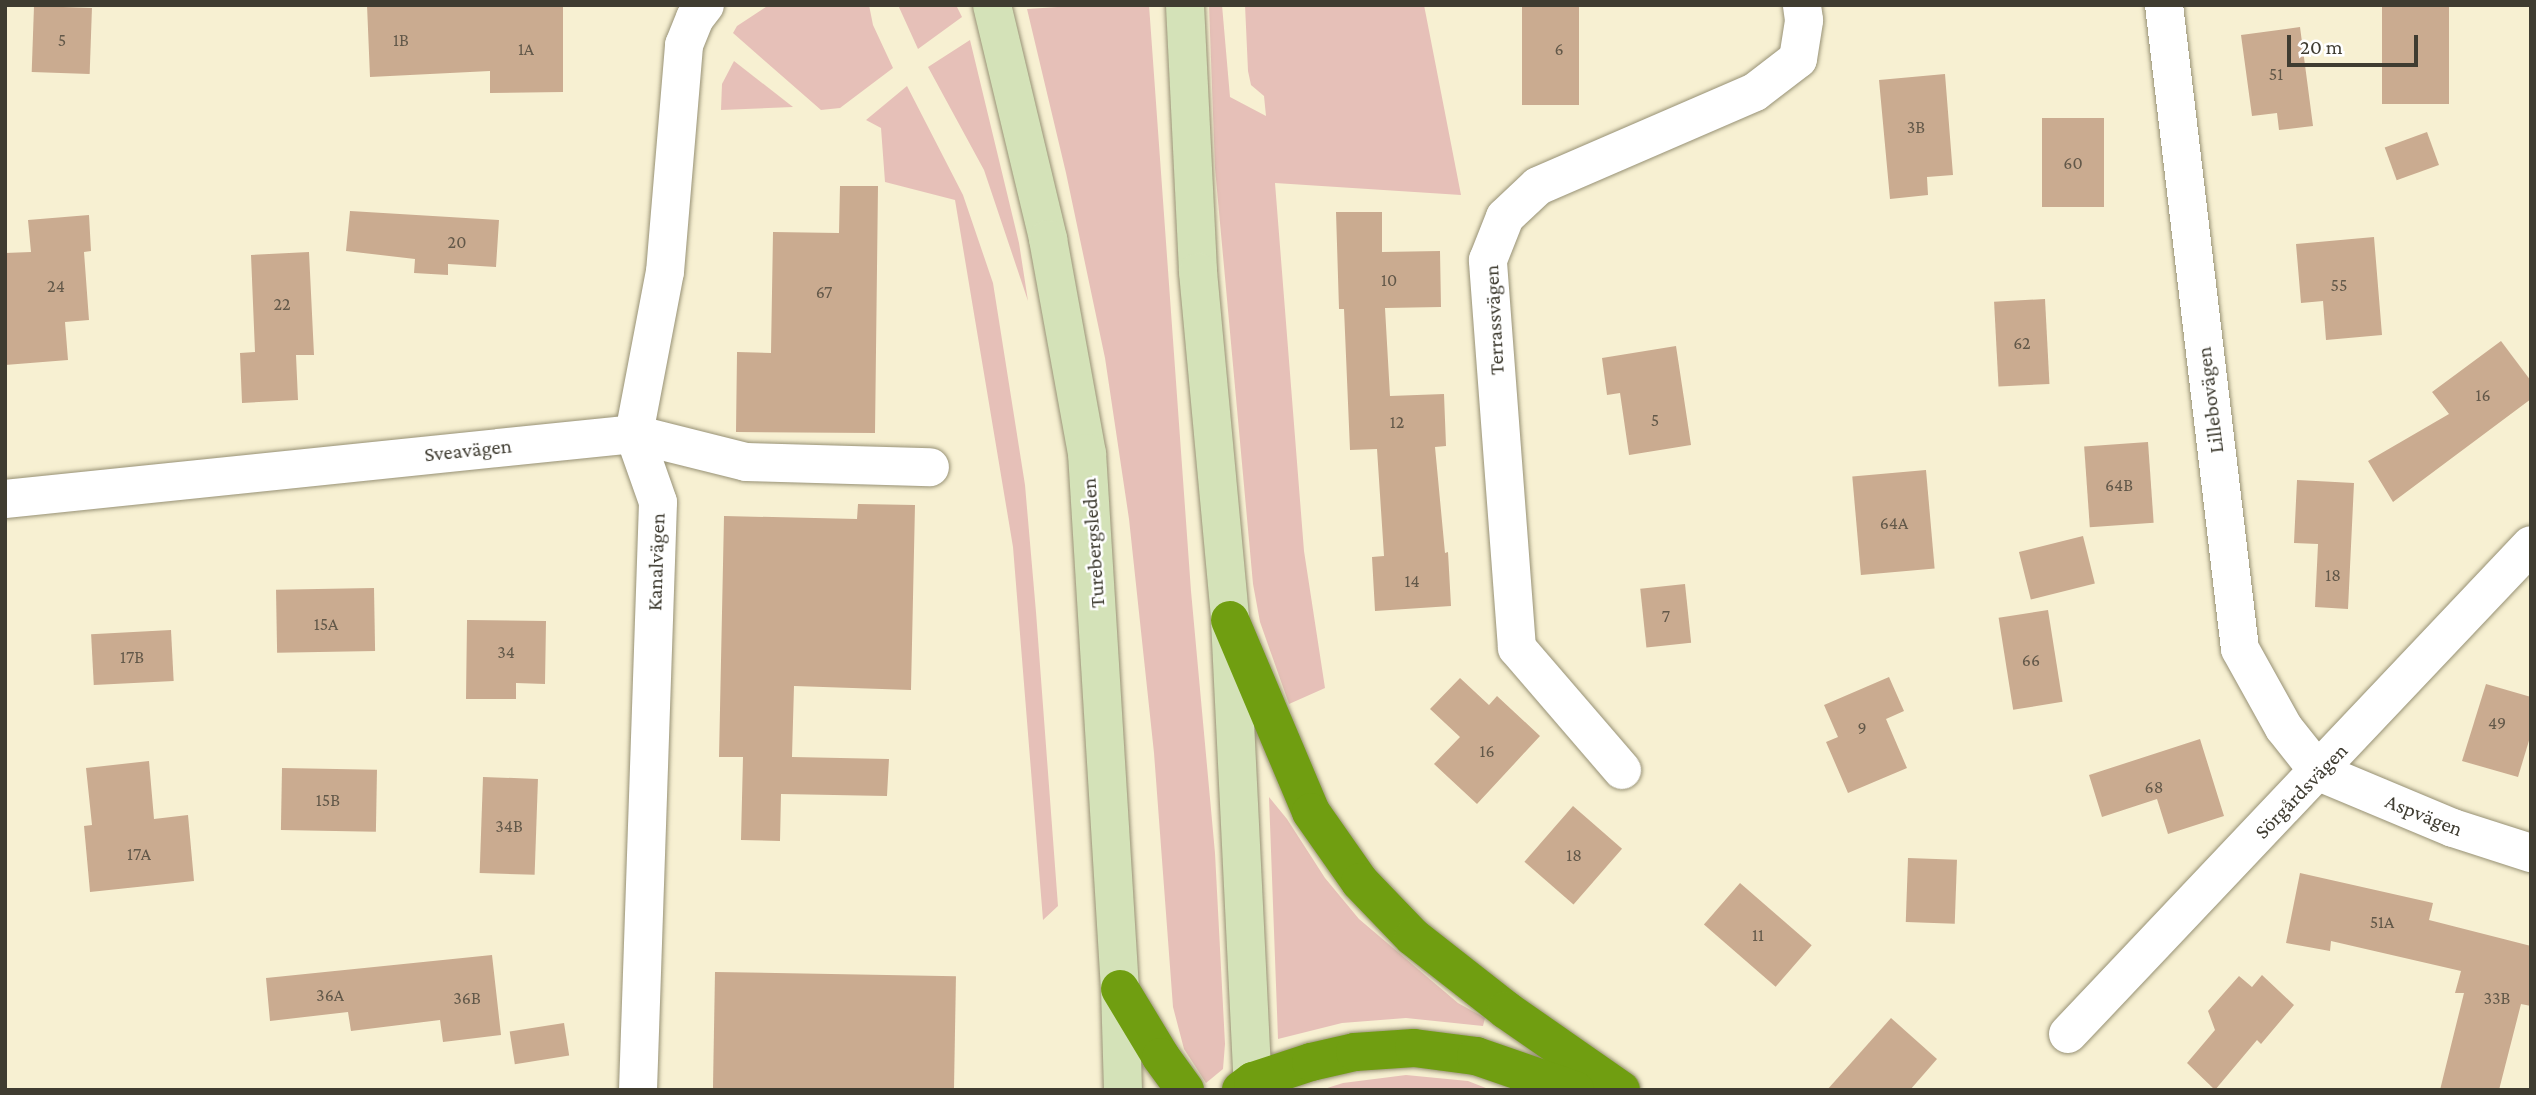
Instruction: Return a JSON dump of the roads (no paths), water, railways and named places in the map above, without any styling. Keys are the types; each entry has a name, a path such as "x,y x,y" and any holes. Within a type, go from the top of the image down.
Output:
{"highway":[{"path":"1230,620 1311,812 1360,882 1413,937 1506,1010 1622,1090"},
{"path":"1120,989 1161,1057 1185,1090"},
{"path":"1249,1087 1354,1052 1414,1048 1476,1056 1575,1090"}],"main road":[{"name":"Turebergsleden","path":"992,5 1048,239 1087,453 1120,989 1123,1090"},
{"path":"1185,5 1198,272 1230,620 1249,1087"}],"street":[{"path":"634,434 665,272 684,45 695,18 705,5"},
{"name":"Terrassvägen","path":"1622,770 1517,648 1488,260 1505,217 1538,186 1755,92 1798,59 1804,20 1802,5"},
{"name":"Lillebovägen","path":"2164,5 2240,649 2284,728 2319,772"},
{"name":"Sveavägen","path":"5,499 634,434 746,462 930,467"},
{"name":"Kanalvägen","path":"634,434 658,502 638,1090"},
{"name":"Sörgårdsvägen","path":"2068,1034 2319,772 2531,545"},
{"name":"Aspvägen","path":"2319,772 2453,828 2531,853"}]}
